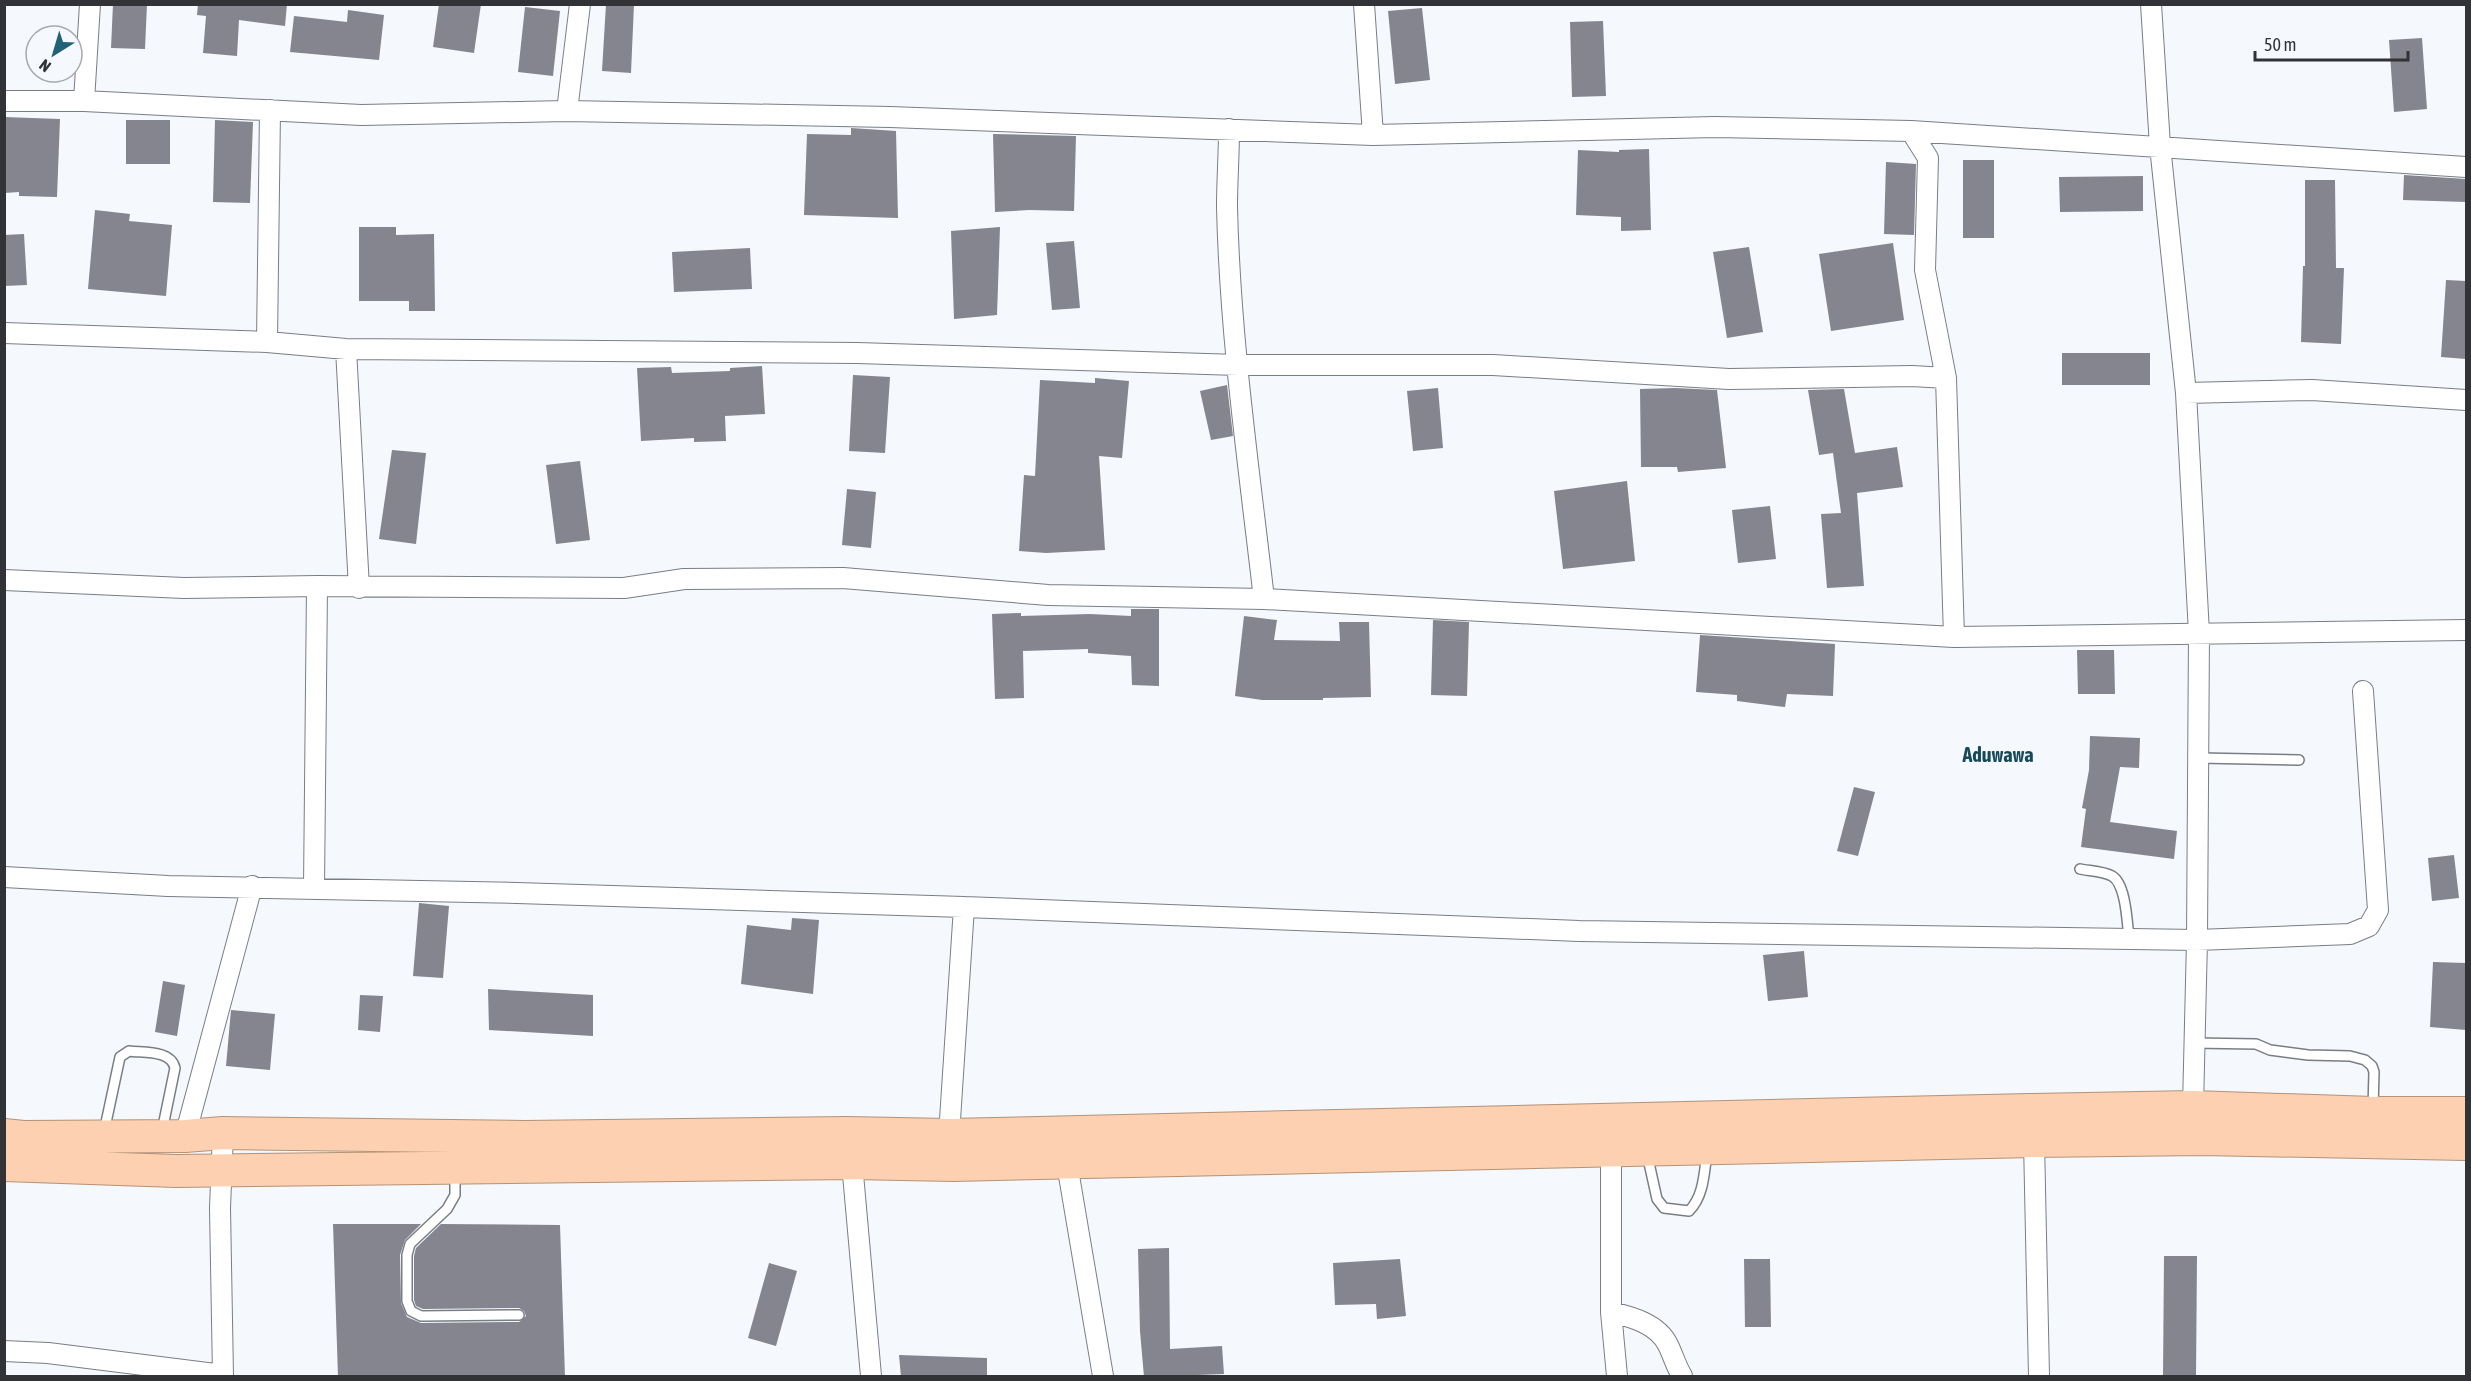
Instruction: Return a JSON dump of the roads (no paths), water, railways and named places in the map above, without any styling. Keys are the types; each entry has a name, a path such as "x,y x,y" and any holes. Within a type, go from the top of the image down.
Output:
{"highway":[{"path":"4,1135 173,1136 223,1133 525,1137 847,1133 949,1135 2193,1107 2373,1113 2462,1110"},
{"path":"4,1166 164,1171 1067,1164 2034,1141 2202,1139 2466,1144"}],"street":[{"path":"84,101 90,4"},
{"path":"567,111 579,4"},
{"path":"1364,4 1373,135"},
{"path":"2151,4 2160,146 2186,393 2199,633 2197,940 2193,1107"},
{"path":"4,101 84,101 361,115 567,111 902,118 1373,135 1715,127 1911,131 2466,167"},
{"path":"267,342 270,110"},
{"path":"1229,129 1227,204 1238,365 1264,598"},
{"path":"1911,131 1928,158 1925,270 1946,378 1954,637"},
{"path":"4,333 267,342 346,350 857,353 1238,365 1493,365 1729,379 1912,376 1946,378"},
{"path":"346,350 359,588"},
{"path":"2186,393 2312,390 2466,399"},
{"path":"4,580 184,588 317,586 624,588 684,579 843,578 1048,595 1264,598 1954,637 2466,630"},
{"path":"314,888 317,586"},
{"path":"4,877 168,886 252,886 964,907 1579,931 2197,940 2350,934 2369,927 2378,910 2363,691"},
{"path":"173,1136 252,886"},
{"path":"949,1135 964,907"},
{"path":"4,1351 48,1353 223,1376 220,1208 223,1133"},
{"path":"2034,1141 2040,1377"},
{"path":"1611,1150 1611,1312 1617,1377"},
{"path":"852,1164 871,1377"},
{"path":"1067,1164 1103,1377"},
{"path":"1611,1312 1636,1318 1653,1328 1668,1342 1682,1377"}],"lane":[{"path":"2199,758 2299,760"},
{"path":"2080,869 2108,874 2115,877 2121,885 2129,938"},
{"path":"2194,1043 2256,1044 2270,1050 2308,1055 2350,1056 2365,1060 2372,1066 2374,1072 2373,1113"},
{"path":"103,1136 120,1057 129,1051 167,1056 174,1062 173,1136"},
{"path":"1646,1149 1657,1199 1664,1208 1689,1211 1696,1204 1701,1188 1707,1148"},
{"path":"454,1168 455,1196 447,1209 410,1244 407,1255 407,1301 411,1311 421,1316 519,1315"}],"district":[{"name":"Aduwawa","path":"1998,754"}]}
